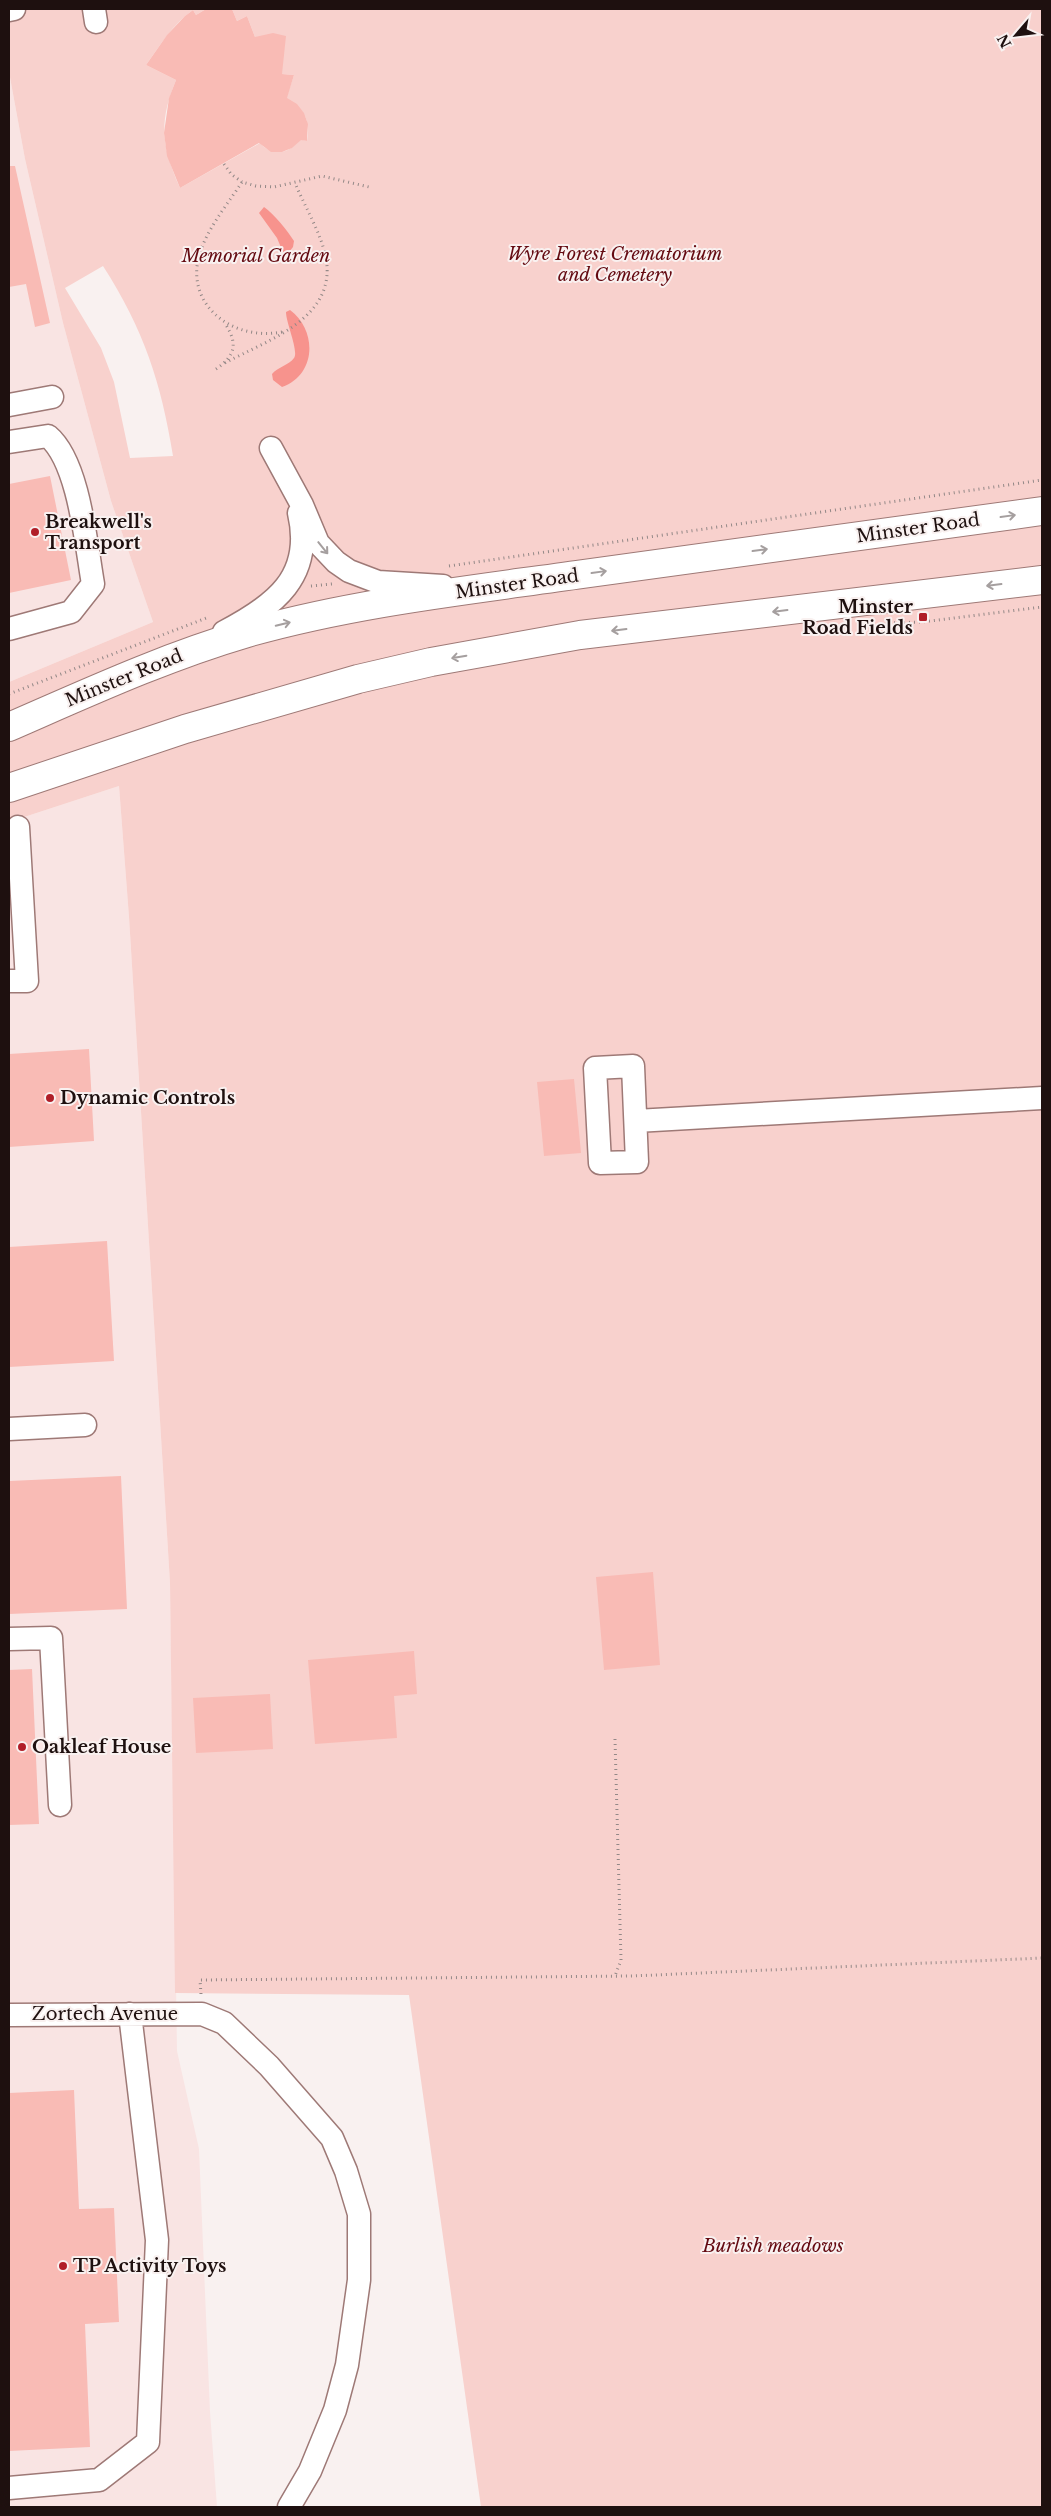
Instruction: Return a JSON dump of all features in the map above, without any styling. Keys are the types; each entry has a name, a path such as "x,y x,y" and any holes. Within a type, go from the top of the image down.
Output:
{"main road":[{"name":"Minster Road","path":"9,727 101,686 182,654 249,633 324,615 488,588 1042,511"},
{"path":"9,788 185,728 358,679 431,662 580,635 1042,580"}],"street":[{"path":"9,10 14,9"},
{"path":"9,405 52,397"},
{"path":"9,442 48,436 58,444 73,478 93,584 71,612 9,628"},
{"path":"271,448 302,505 314,535 324,551 342,567 360,577 378,582 488,588"},
{"path":"182,654 258,614 274,602 298,564 301,530 299,512 302,505"},
{"path":"9,981 27,981 18,828"},
{"path":"636,1121 1042,1098"},
{"path":"9,1429 85,1425"},
{"path":"9,1639 52,1638 60,1805"},
{"path":"9,2488 99,2480 148,2442 157,2240 130,2014"},
{"path":"202,2014 224,2023 269,2066 332,2138 346,2172 359,2214 359,2280 347,2365 335,2410 317,2453 289,2507"},
{"name":"Zortech Avenue","path":"9,2015 202,2014"}],"path":[{"path":"224,164 231,174 242,182 264,188 295,183 314,176 322,176 369,187"},
{"path":"242,182 208,234 198,261 198,276 203,296 215,315 226,324 253,334 282,332"},
{"path":"216,369 296,326 318,304 324,290 326,259 295,183"},
{"path":"225,363 230,358 235,347 232,334 226,324"},
{"path":"887,624 922,622 1042,607"},
{"path":"9,694 77,666"},
{"path":"615,1739 621,1960 615,1976"},
{"path":"202,2014 200,1980 615,1976 1042,1958"}],"shaded area":[{"path":"9,72 25,159 63,323 111,501 153,622 9,682"},
{"path":"264,207 280,222 294,241 293,247 285,257 277,238 259,213"},
{"path":"290,310 305,329 309,340 309,352 307,363 302,373 282,387 273,380 272,374 294,358 294,343 286,312"},
{"path":"119,786 129,917 170,1583 177,2051 199,2149 210,2412 217,2507 9,2507 9,822"}],"green space":[{"path":"9,9 206,9 196,15 193,10 179,22 167,35 146,65 176,80 170,96 164,135 169,160 180,188 260,143 269,150 280,152 291,148 299,139 307,141 308,127 305,116 297,106 286,99 294,75 282,74 255,37 247,16 237,21 232,9 1042,9 1042,2507 481,2507 409,1995 175,1993 170,1583 129,917 119,786 9,822 9,788 18,784 9,771 9,682 153,622 111,501 63,323 25,159 9,72","holes":["103,266 130,312 149,357 163,404 173,456 130,458 114,382 101,348 65,288"]}],"building":[{"path":"206,9 232,9 237,21 247,16 255,37 273,33 286,36 282,74 294,75 287,98 297,104 304,113 308,124 307,141 301,140 292,148 282,152 271,152 259,143 180,188 167,156 164,133 169,98 176,80 146,65 167,35 185,16 193,10 196,15"},
{"path":"9,166 15,166 50,323 35,327 26,284 9,287"},
{"name":"Breakwell's Transport","path":"50,476 71,580 9,593 9,484"},
{"name":"Dynamic Controls","path":"89,1049 94,1141 9,1147 9,1054"},
{"path":"574,1079 581,1153 544,1156 537,1082"},
{"path":"107,1241 114,1361 9,1367 9,1247"},
{"path":"121,1476 127,1609 9,1614 9,1481"},
{"path":"653,1572 660,1665 604,1670 596,1577"},
{"path":"414,1651 417,1694 394,1696 397,1738 315,1744 308,1660"},
{"name":"Oakleaf House","path":"32,1669 39,1824 9,1825 9,1670"},
{"path":"270,1694 273,1749 196,1753 193,1698"},
{"name":"TP Activity Toys","path":"74,2090 79,2209 114,2208 119,2322 85,2324 90,2447 9,2451 9,2093"}],"place":[{"name":"Breakwell's Transport","path":"35,532"},
{"name":"Minster Road Fields","path":"923,617"},
{"name":"Dynamic Controls","path":"50,1098"},
{"name":"Oakleaf House","path":"22,1747"},
{"name":"TP Activity Toys","path":"63,2266"}],"park label":[{"name":"Memorial Garden","path":"256,256"},
{"name":"Wyre Forest Crematorium and Cemetery","path":"615,264"},
{"name":"Burlish meadows","path":"773,2246"}]}
